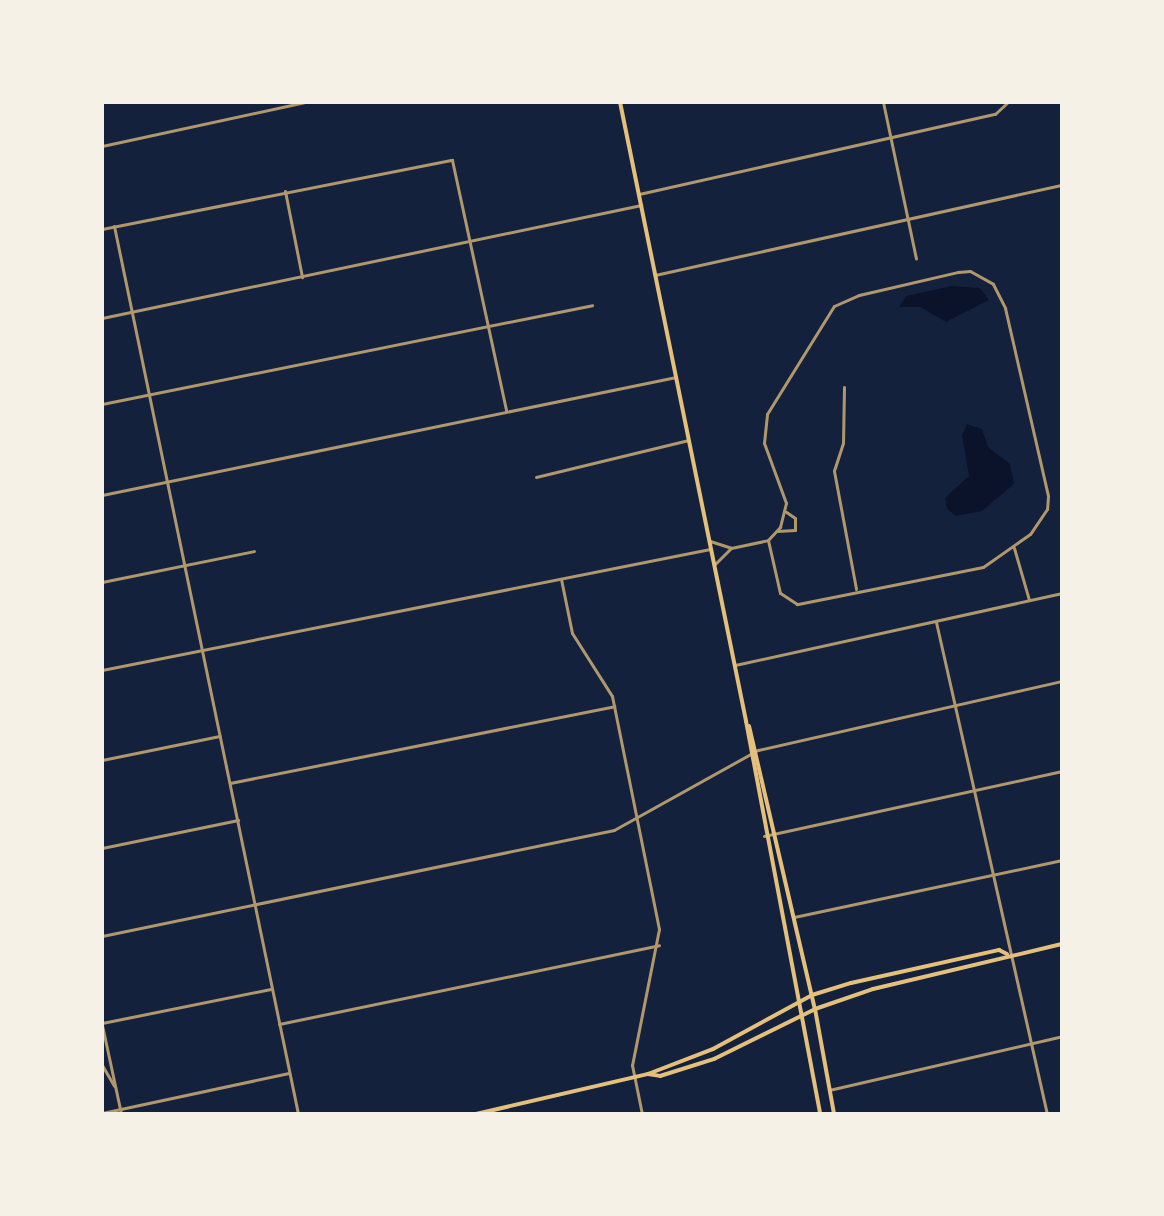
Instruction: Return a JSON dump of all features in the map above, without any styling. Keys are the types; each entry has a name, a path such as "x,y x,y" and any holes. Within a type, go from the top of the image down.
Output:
{"main road":[{"path":"620,102 735,665 764,836 820,1114"},
{"path":"746,721 758,750 815,1009 834,1114"},
{"path":"648,1074 660,1076 714,1059 815,1009 1009,954 1062,944"},
{"path":"477,1114 648,1074 713,1049 812,995 999,950 1009,954"}],"street":[{"path":"102,146 306,102"},
{"path":"883,102 916,259"},
{"path":"639,194 995,114 1008,102"},
{"path":"102,229 452,160 473,242 506,410"},
{"path":"655,275 1062,185"},
{"path":"285,191 302,277"},
{"path":"102,318 641,205"},
{"path":"114,226 298,1114"},
{"path":"710,541 731,548 768,540 777,531 786,512 764,432 770,406 825,317 843,300 958,272 984,277 997,289 1005,308 1048,496 1042,520 1014,548 983,567 791,603 780,593 768,540"},
{"path":"102,404 592,305"},
{"path":"102,495 676,377"},
{"path":"844,387 843,443 834,471 856,589"},
{"path":"536,477 689,440"},
{"path":"777,531 795,530 795,518 786,512"},
{"path":"102,670 711,548"},
{"path":"715,564 731,548"},
{"path":"1014,548 1029,600"},
{"path":"102,584 254,551"},
{"path":"561,579 572,633 614,706 659,945 632,1065 642,1114"},
{"path":"735,665 1062,593"},
{"path":"936,622 1047,1114"},
{"path":"102,936 614,830 758,750 1062,681"},
{"path":"230,783 614,706"},
{"path":"102,760 221,735"},
{"path":"764,836 1062,771"},
{"path":"102,848 238,820"},
{"path":"794,917 1062,860"},
{"path":"279,1024 659,945"},
{"path":"120,1112 102,1024 272,988"},
{"path":"829,1090 1062,1036"},
{"path":"102,1065 116,1090"},
{"path":"102,1113 120,1112 289,1073"}],"water":[{"path":"952,286 980,288 989,300 946,322 920,307 899,307 906,296"},
{"path":"967,424 982,429 988,447 1010,464 1014,484 982,511 956,516 947,509 945,498 969,476 962,435"}]}
